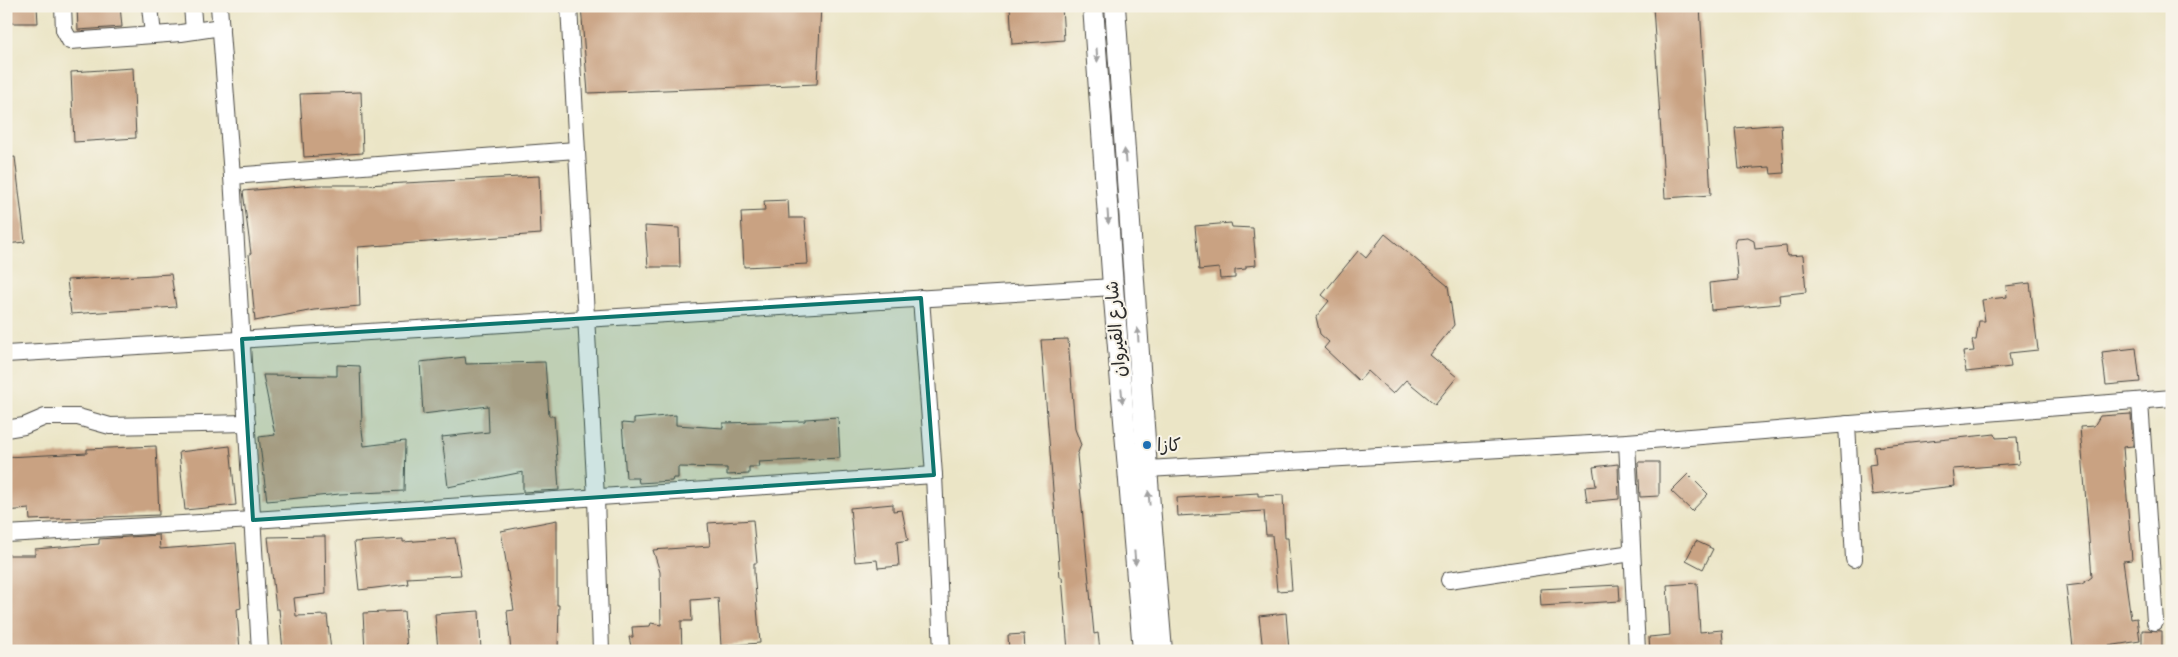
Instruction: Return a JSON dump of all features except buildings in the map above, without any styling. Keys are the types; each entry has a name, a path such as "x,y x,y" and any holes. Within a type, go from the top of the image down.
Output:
{"main road":[{"name":"شارع القيروان","path":"1094,6 1113,287 1143,651"},
{"name":"شارع القيروان","path":"1115,6 1147,468 1162,651"}],"street":[{"path":"63,6 64,30 70,41 153,35 220,27"},
{"path":"150,6 153,35"},
{"path":"192,6 194,31"},
{"path":"220,6 260,651"},
{"path":"569,6 596,498 601,651"},
{"path":"232,176 576,150"},
{"path":"6,354 1113,287"},
{"path":"922,298 934,475 942,651"},
{"path":"1147,468 1627,442 2172,398"},
{"path":"2140,402 2155,622"},
{"path":"6,429 24,426 45,417 78,417 110,426 247,423"},
{"path":"1847,424 1854,559"},
{"path":"1627,442 1637,651"},
{"path":"6,534 253,520 934,475"},
{"path":"1449,580 1632,553"}],"highlighted area":[{"path":"921,298 934,475 253,520 242,339"}],"place":[{"name":"كازا","path":"1147,445"}]}
